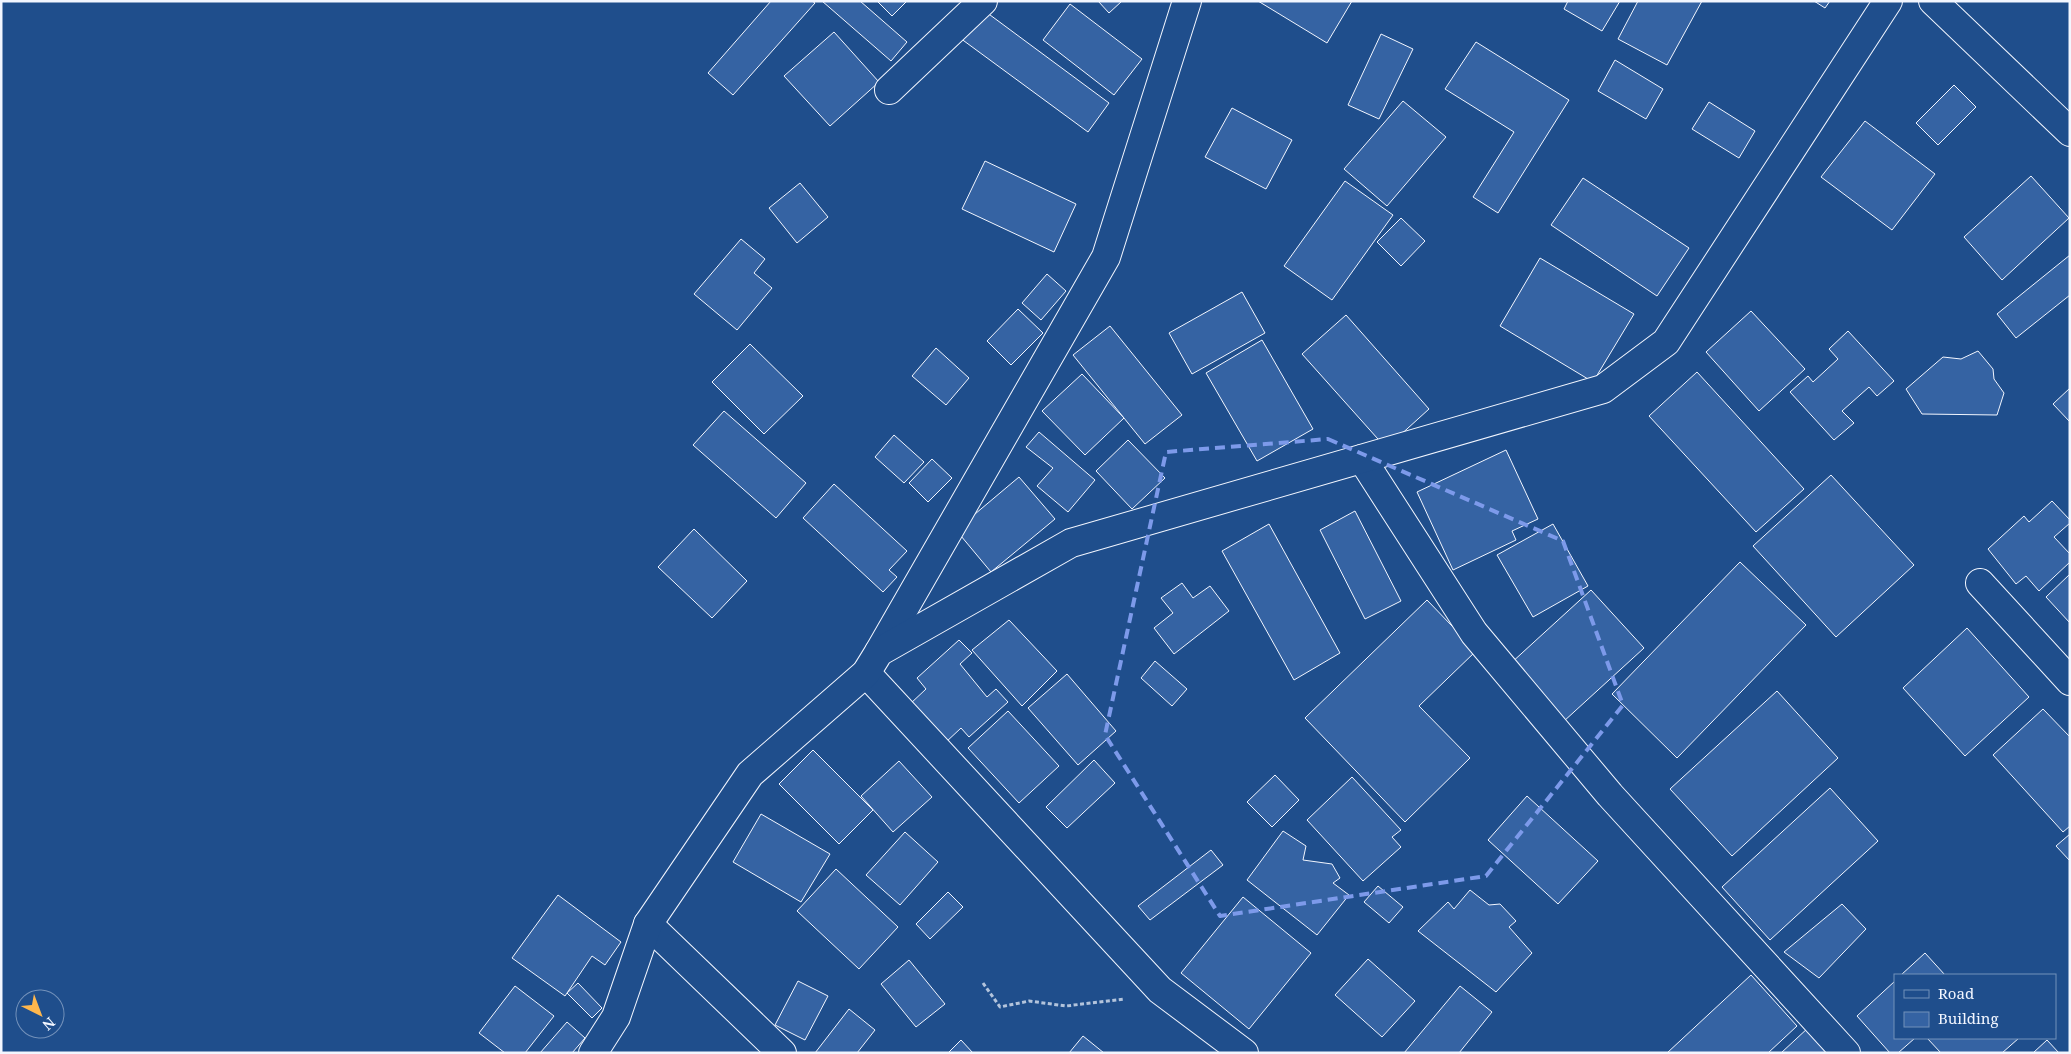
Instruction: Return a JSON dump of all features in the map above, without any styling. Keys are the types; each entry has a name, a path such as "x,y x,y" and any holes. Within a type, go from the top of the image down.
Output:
{"street":[{"path":"889,90 983,1"},
{"path":"873,662 1106,256 1187,1"},
{"path":"593,1053 616,1017 648,924 750,774 873,662 1071,543 1603,389 1666,342 1888,1"},
{"path":"1932,1 2070,132"},
{"path":"1362,458 1474,633 1610,795 1846,1053"},
{"path":"1980,583 2070,681"},
{"path":"873,662 1160,990 1244,1053"},
{"path":"648,924 782,1053"}],"path":[{"path":"983,983 1000,1008 1029,1001 1066,1006 1084,1004 1119,1000 1160,990"}],"highlighted area":[{"path":"1328,439 1563,541 1623,705 1486,876 1220,916 1105,735 1166,452"}],"building":[{"path":"771,1 812,1 815,3 733,95 708,73"},
{"path":"822,1 860,1 907,42 891,61"},
{"path":"877,1 907,1 892,16"},
{"path":"1098,1 1122,1 1109,13"},
{"path":"1258,1 1352,1 1327,43"},
{"path":"1568,1 1620,1 1602,31 1564,9"},
{"path":"1638,1 1702,1 1667,65 1618,39"},
{"path":"1814,1 1830,1 1825,8"},
{"path":"1070,4 1142,59 1114,95 1043,40"},
{"path":"982,9 1109,103 1088,132 960,38"},
{"path":"834,32 879,82 830,126 784,76"},
{"path":"1381,34 1413,49 1379,119 1348,105"},
{"path":"1476,42 1569,100 1498,213 1473,197 1514,132 1445,89"},
{"path":"1615,60 1663,89 1646,119 1598,91"},
{"path":"1954,85 1976,107 1938,145 1916,123"},
{"path":"1403,101 1446,137 1387,206 1344,169"},
{"path":"1709,102 1755,131 1739,158 1692,129"},
{"path":"1232,108 1292,140 1266,189 1205,157"},
{"path":"1865,121 1935,174 1892,230 1821,177"},
{"path":"985,161 1076,204 1054,252 962,209"},
{"path":"2031,176 2069,218 2002,280 1964,237"},
{"path":"1583,178 1689,248 1657,296 1551,225"},
{"path":"1345,181 1393,215 1332,300 1284,266"},
{"path":"800,183 828,217 797,243 769,208"},
{"path":"1401,218 1425,241 1401,266 1377,242"},
{"path":"741,239 765,259 754,273 772,288 737,330 694,294"},
{"path":"2070,255 2070,295 2016,338 1997,314"},
{"path":"1540,258 1634,314 1593,382 1500,326"},
{"path":"1047,274 1066,291 1041,320 1022,303"},
{"path":"1242,292 1265,333 1192,374 1169,333"},
{"path":"1018,309 1043,333 1011,365 987,341"},
{"path":"1751,311 1805,369 1759,411 1706,352"},
{"path":"1346,315 1429,409 1386,448 1302,354"},
{"path":"1110,326 1182,415 1145,444 1073,355"},
{"path":"1848,331 1894,381 1877,396 1869,387 1842,411 1854,423 1834,440 1790,392 1808,376 1813,382 1838,359 1829,349"},
{"path":"1262,340 1313,429 1257,461 1206,373"},
{"path":"750,344 803,396 764,434 712,382"},
{"path":"936,348 969,378 946,405 912,376"},
{"path":"1978,351 1993,369 1994,379 2004,393 1997,415 1922,414 1906,389 1943,357 1961,359"},
{"path":"1697,372 1804,489 1756,532 1649,416"},
{"path":"1082,374 1124,418 1085,455 1042,411"},
{"path":"2070,388 2070,422 2053,404"},
{"path":"724,411 806,483 776,518 693,445"},
{"path":"1039,432 1095,480 1068,512 1037,486 1053,468 1026,447"},
{"path":"894,435 924,462 904,483 875,457"},
{"path":"1128,440 1165,478 1132,509 1096,471"},
{"path":"1506,450 1538,519 1512,531 1516,540 1453,570 1417,492"},
{"path":"932,459 952,478 928,502 909,483"},
{"path":"1831,475 1914,565 1836,637 1753,546"},
{"path":"1019,477 1055,519 991,572 956,530"},
{"path":"834,484 907,551 889,570 897,577 883,592 803,518"},
{"path":"2052,501 2070,520 2070,523 2054,537 2070,554 2070,562 2039,591 2026,576 2016,584 1988,549 2024,516 2029,522"},
{"path":"1355,511 1401,601 1365,619 1320,530"},
{"path":"1269,524 1340,653 1294,680 1222,551"},
{"path":"1553,524 1588,586 1533,617 1497,555"},
{"path":"694,529 747,581 712,618 658,567"},
{"path":"1740,562 1806,625 1677,758 1612,694"},
{"path":"2070,574 2070,623 2046,597"},
{"path":"1182,583 1193,598 1210,586 1229,611 1174,654 1154,628 1173,613 1161,598"},
{"path":"1591,590 1644,648 1563,722 1510,664"},
{"path":"1427,600 1476,651 1419,706 1470,758 1405,822 1305,718"},
{"path":"1009,620 1057,671 1022,706 972,650"},
{"path":"1967,628 2029,697 1965,756 1903,688"},
{"path":"959,640 972,653 960,664 987,697 996,689 1008,702 969,737 961,728 945,743 910,704 926,689 917,678"},
{"path":"1155,661 1187,689 1172,706 1141,678"},
{"path":"1067,674 1116,731 1078,765 1028,708"},
{"path":"1777,691 1838,758 1732,856 1670,789"},
{"path":"2043,709 2070,737 2070,826 2063,832 1993,755"},
{"path":"1008,711 1059,766 1019,803 968,748"},
{"path":"813,750 873,810 839,844 779,784"},
{"path":"1094,760 1115,783 1067,828 1046,807"},
{"path":"899,761 932,797 893,832 861,796"},
{"path":"1275,775 1299,800 1272,827 1247,802"},
{"path":"1352,777 1401,830 1392,837 1401,847 1363,881 1307,820"},
{"path":"1830,788 1878,841 1770,940 1722,887"},
{"path":"1527,796 1598,861 1558,904 1488,840"},
{"path":"761,814 830,854 801,902 733,862"},
{"path":"1283,831 1306,846 1303,860 1332,864 1340,878 1333,883 1349,895 1317,935 1247,880"},
{"path":"905,832 938,862 900,905 866,875"},
{"path":"2070,834 2070,861 2056,846"},
{"path":"1211,850 1223,865 1150,920 1138,906"},
{"path":"836,869 898,927 859,969 797,911"},
{"path":"1378,886 1403,907 1389,923 1364,902"},
{"path":"1470,890 1489,905 1500,904 1516,921 1509,927 1532,953 1496,992 1418,931 1448,902 1454,909"},
{"path":"948,892 963,907 930,939 916,924"},
{"path":"558,895 621,942 605,965 592,956 565,996 512,958"},
{"path":"1243,897 1311,953 1249,1029 1181,973"},
{"path":"1842,904 1866,929 1819,978 1784,952"},
{"path":"1925,953 1944,974 1902,974"},
{"path":"1368,959 1415,1001 1382,1037 1335,995"},
{"path":"909,960 945,1004 916,1027 881,984"},
{"path":"1751,975 1797,1026 1768,1053 1667,1053"},
{"path":"798,981 828,996 805,1040 775,1025"},
{"path":"1894,982 1894,1039 1914,1039 1898,1053 1890,1053 1857,1016"},
{"path":"578,983 602,1008 592,1018 567,993"},
{"path":"515,986 554,1016 525,1053 505,1053 479,1033"},
{"path":"1460,986 1492,1012 1459,1053 1404,1053"},
{"path":"849,1009 875,1030 857,1053 815,1053"},
{"path":"567,1022 585,1038 572,1053 540,1053"},
{"path":"1809,1027 1833,1053 1781,1053"},
{"path":"1083,1036 1104,1053 1069,1053"},
{"path":"1928,1039 2018,1039 2002,1053 1941,1053"},
{"path":"961,1040 973,1053 948,1053"},
{"path":"2047,1040 2059,1053 2033,1053"}]}
